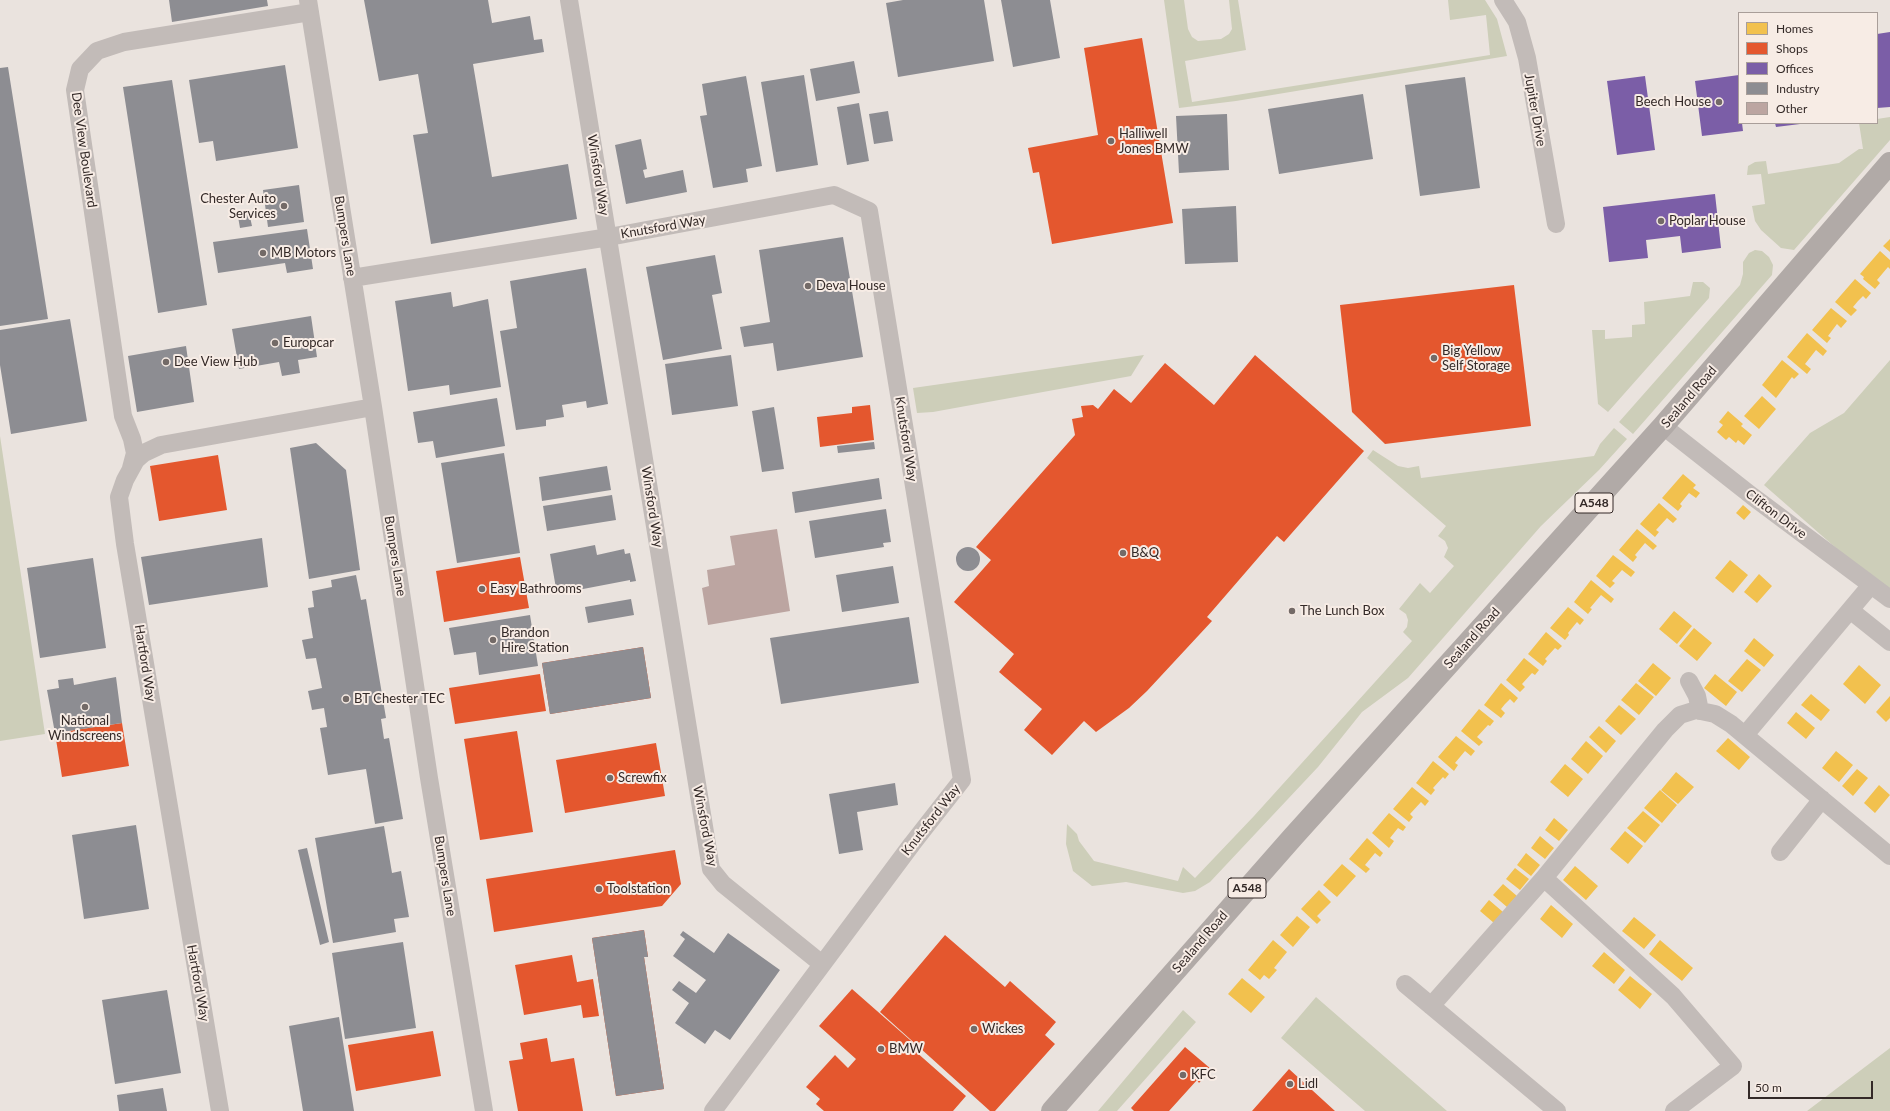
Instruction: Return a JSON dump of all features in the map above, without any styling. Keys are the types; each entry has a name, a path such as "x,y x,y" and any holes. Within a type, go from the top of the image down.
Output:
{"main road":[{"name":"Sealand Road","path":"1052,1111 1286,844 1663,426 1890,163"}],"street":[{"name":"Winsford Way","path":"569,0 609,237 711,869 723,884 822,964"},
{"name":"Jupiter Drive","path":"1503,0 1517,22 1526,58 1556,224"},
{"name":"Bumpers Lane","path":"309,6 373,407 429,778 484,1111"},
{"name":"Dee View Boulevard","path":"131,468 135,454 132,439 123,416 75,90 80,69 97,52 124,42 309,6"},
{"name":"Knutsford Way","path":"352,278 609,237 834,195 869,211 962,780 822,964 713,1111"},
{"name":"Hartford Way","path":"220,1111 125,544 119,497 131,468 136,460 144,453 161,445 373,407"},
{"name":"Clifton Drive","path":"1663,426 1890,599"},
{"path":"1745,735 1871,585"},
{"path":"1850,610 1890,642"},
{"path":"1689,681 1697,696 1700,711"},
{"path":"1431,1006 1544,878 1665,730 1680,715 1696,710 1715,714 1731,724 1890,856"},
{"path":"1780,852 1822,798"},
{"path":"1544,878 1673,996 1733,1066 1674,1111"},
{"path":"1405,984 1557,1111"}],"green space":[{"path":"1164,0 1184,0 1188,29 1192,37 1198,41 1221,39 1229,34 1232,29 1229,0 1238,0 1246,50 1185,61 1192,102 1490,55 1486,15 1450,20 1448,0 1485,0 1497,19 1507,56 1236,101 1179,108"},
{"path":"1890,117 1890,140 1794,250 1781,248 1761,230 1755,221 1752,206 1765,204 1761,174 1747,175 1748,166 1755,162 1766,161 1768,174 1839,163 1859,149 1863,149 1859,124 1878,124 1878,119"},
{"path":"1755,250 1762,251 1769,257 1773,265 1772,275 1633,434 1619,422 1740,285 1743,274 1743,262 1749,253"},
{"path":"1693,282 1703,282 1710,288 1709,298 1608,412 1598,404 1592,330 1605,330 1605,339 1632,337 1632,325 1645,324 1644,302 1690,296"},
{"path":"1144,355 1131,376 933,412 917,413 913,388"},
{"path":"1890,360 1890,590 1852,562 1764,485 1810,433 1844,413"},
{"path":"1614,428 1627,439 1599,470 1541,526 1408,678 1362,712 1318,767 1210,882 1195,891 1183,893 1126,882 1092,886 1073,871 1066,844 1067,824 1077,834 1079,841 1094,861 1178,881 1183,867 1195,878 1254,816 1412,641 1403,632 1407,627 1408,620 1406,614 1399,609 1420,583 1430,593 1454,566 1444,557 1448,548 1445,541 1438,536 1446,526 1367,458 1373,450 1398,466 1408,468 1419,466 1421,478 1594,456 1600,444"},
{"path":"0,436 45,734 0,741"},
{"path":"1316,997 1447,1111 1365,1111 1281,1038"},
{"path":"1183,1010 1196,1022 1117,1111 1098,1111"},
{"path":"1890,1048 1890,1111 1807,1111"}],"building: Homes":[{"path":"1890,239 1890,252 1883,246"},
{"path":"1880,251 1890,260 1890,269 1888,267 1877,280 1880,283 1875,289 1863,279 1864,277 1860,274"},
{"path":"1855,279 1871,293 1866,299 1863,296 1858,301 1853,307 1857,310 1851,316 1835,302"},
{"path":"1831,308 1847,321 1841,328 1837,324 1828,336 1831,338 1827,343 1812,330"},
{"path":"1807,333 1827,351 1823,356 1816,350 1805,364 1811,369 1807,374 1787,357"},
{"path":"1782,360 1799,374 1794,379 1792,377 1776,398 1762,385"},
{"path":"1762,396 1776,409 1759,429 1744,416"},
{"path":"1728,411 1743,424 1741,426 1752,435 1744,445 1738,440 1736,443 1729,437 1726,440 1717,432 1723,425 1719,422"},
{"path":"1683,474 1696,485 1693,488 1700,493 1696,498 1689,493 1680,504 1682,506 1678,511 1662,498"},
{"path":"1659,503 1677,519 1673,523 1667,518 1656,530 1659,532 1655,537 1640,524"},
{"path":"1743,505 1751,512 1744,520 1736,513"},
{"path":"1637,529 1657,546 1653,550 1645,543 1635,555 1637,557 1633,562 1619,550"},
{"path":"1613,555 1635,572 1631,577 1622,570 1612,581 1615,583 1610,588 1596,576"},
{"path":"1730,560 1748,575 1733,593 1715,578"},
{"path":"1759,574 1772,586 1757,603 1744,592"},
{"path":"1591,580 1614,599 1611,603 1601,595 1590,608 1592,609 1588,614 1574,602"},
{"path":"1568,607 1584,620 1580,625 1577,622 1568,633 1569,635 1565,640 1550,628"},
{"path":"1674,611 1692,626 1677,644 1659,629"},
{"path":"1694,628 1712,643 1697,661 1679,646"},
{"path":"1546,632 1562,646 1558,650 1555,648 1545,659 1547,661 1543,666 1528,654"},
{"path":"1754,638 1774,655 1764,667 1744,651"},
{"path":"1524,658 1539,670 1535,675 1532,673 1522,684 1525,687 1520,692 1506,680"},
{"path":"1747,659 1761,670 1742,692 1728,681"},
{"path":"1653,663 1671,678 1656,696 1638,681"},
{"path":"1859,665 1881,685 1865,704 1843,684"},
{"path":"1715,674 1737,692 1726,706 1704,688"},
{"path":"1501,683 1518,698 1514,703 1510,699 1505,704 1501,709 1505,713 1501,718 1484,705"},
{"path":"1636,683 1654,697 1639,715 1621,700"},
{"path":"1811,694 1830,710 1821,721 1801,705"},
{"path":"1890,696 1890,718 1886,722 1876,712"},
{"path":"1619,705 1636,719 1621,735 1605,721"},
{"path":"1479,709 1494,721 1477,737 1483,742 1479,746 1461,731"},
{"path":"1796,712 1815,728 1806,739 1787,723"},
{"path":"1599,726 1616,741 1606,753 1589,737"},
{"path":"1456,736 1475,751 1471,756 1465,751 1455,763 1458,765 1454,771 1438,757"},
{"path":"1728,738 1750,757 1739,770 1716,751"},
{"path":"1586,741 1603,756 1588,774 1571,759"},
{"path":"1836,751 1853,765 1839,782 1822,768"},
{"path":"1433,761 1449,774 1445,779 1443,777 1433,788 1435,790 1431,795 1416,783"},
{"path":"1565,764 1583,779 1568,797 1550,782"},
{"path":"1857,769 1868,778 1853,796 1842,786"},
{"path":"1676,772 1694,787 1678,804 1661,790"},
{"path":"1879,785 1890,795 1875,813 1864,803"},
{"path":"1412,787 1429,801 1425,806 1421,802 1410,814 1413,817 1409,822 1393,809"},
{"path":"1660,790 1677,805 1662,823 1644,808"},
{"path":"1643,811 1660,825 1645,843 1627,828"},
{"path":"1389,813 1406,827 1403,831 1398,828 1390,838 1394,841 1389,848 1372,833"},
{"path":"1554,818 1568,830 1559,841 1545,830"},
{"path":"1625,831 1643,846 1628,864 1610,849"},
{"path":"1540,836 1554,848 1545,859 1531,848"},
{"path":"1367,838 1383,853 1380,857 1375,853 1365,865 1370,869 1366,873 1349,859"},
{"path":"1526,853 1540,865 1531,876 1517,865"},
{"path":"1342,864 1356,876 1337,897 1323,885"},
{"path":"1575,866 1598,886 1586,900 1563,880"},
{"path":"1515,868 1529,879 1520,890 1506,879"},
{"path":"1503,884 1517,896 1507,907 1493,895"},
{"path":"1319,890 1331,902 1317,916 1321,920 1317,924 1301,909"},
{"path":"1489,900 1503,912 1494,923 1480,911"},
{"path":"1551,905 1573,924 1562,938 1540,919"},
{"path":"1297,916 1310,927 1293,947 1280,935"},
{"path":"1634,917 1656,935 1644,949 1622,931"},
{"path":"1273,940 1287,952 1274,968 1277,970 1269,979 1264,975 1260,980 1248,970"},
{"path":"1660,940 1693,968 1682,981 1649,954"},
{"path":"1604,952 1625,970 1614,984 1592,966"},
{"path":"1630,976 1652,994 1640,1009 1618,990"},
{"path":"1242,978 1265,997 1251,1013 1228,994"}],"building: Shops":[{"name":"Halliwell Jones BMW","path":"1142,38 1173,223 1052,244 1039,172 1033,173 1028,148 1098,135 1084,48"},
{"name":"Big Yellow Self Storage","path":"1514,285 1531,426 1385,444 1352,412 1340,305"},
{"name":"B&Q","path":"1255,355 1364,451 1284,542 1277,536 1207,617 1212,621 1147,691 1129,708 1096,732 1084,721 1052,755 1024,730 1042,709 999,672 1014,654 954,602 991,560 976,547 1075,435 1072,419 1083,417 1081,406 1093,405 1098,409 1114,389 1131,403 1165,363 1214,405"},
{"path":"870,405 874,440 820,447 817,417 852,413 852,407"},
{"path":"218,455 227,510 159,521 150,466"},
{"name":"Easy Bathrooms","path":"520,557 529,608 444,622 436,571"},
{"path":"643,647 651,698 550,714 542,663"},
{"path":"540,674 546,711 455,724 449,688"},
{"path":"122,723 129,766 62,777 55,733"},
{"path":"517,731 533,832 480,840 464,739"},
{"name":"Screwfix","path":"656,743 665,796 565,813 556,760"},
{"path":"675,850 681,884 662,906 494,932 486,879"},
{"path":"644,930 648,957 644,957 664,1089 616,1096 592,938"},
{"name":"Wickes","path":"945,935 1005,987 1010,981 1056,1022 1045,1035 1055,1044 995,1111 990,1111 880,1012"},
{"path":"572,955 577,982 593,979 599,1016 583,1018 581,1005 524,1015 515,965"},
{"name":"BMW","path":"852,989 918,1047 915,1051 966,1096 953,1111 824,1111 816,1104 820,1099 806,1087 835,1055 848,1068 856,1059 819,1026"},
{"path":"433,1031 441,1076 356,1091 348,1045"},
{"path":"547,1038 551,1062 574,1058 583,1111 518,1111 509,1061 523,1059 520,1043"},
{"name":"KFC","path":"1185,1047 1211,1069 1199,1083 1197,1080 1169,1111 1134,1111 1131,1108"},
{"name":"Lidl","path":"1289,1069 1335,1111 1252,1111"}],"building: Offices":[{"path":"1890,32 1890,107 1878,108 1878,34"},
{"name":"Beech House","path":"1738,75 1738,124 1742,124 1743,131 1702,136 1695,81"},
{"path":"1645,76 1655,150 1617,155 1607,81"},
{"path":"1775,124 1800,124 1776,127"},
{"name":"Poplar House","path":"1715,194 1721,248 1682,253 1680,236 1646,240 1648,258 1609,262 1603,207"}],"building: Industry":[{"path":"169,0 267,0 268,6 172,22"},
{"path":"364,0 488,0 492,23 530,16 534,40 542,39 544,52 473,64 492,177 568,164 577,219 431,244 413,135 428,133 418,74 379,81"},
{"path":"903,0 984,0 994,61 898,77 886,3"},
{"path":"1001,0 1050,0 1060,58 1013,67"},
{"path":"854,61 860,93 816,101 810,69"},
{"path":"285,65 298,148 216,161 213,141 199,143 189,80"},
{"path":"8,67 48,319 0,326 0,68"},
{"path":"804,75 818,165 776,172 761,82"},
{"path":"746,76 762,166 746,169 748,182 713,188 700,116 707,115 702,84"},
{"path":"1465,77 1480,188 1420,196 1405,85"},
{"path":"172,80 207,305 158,313 123,87"},
{"path":"1363,94 1373,159 1279,174 1268,109"},
{"path":"859,103 869,161 847,165 837,107"},
{"path":"888,111 893,141 874,144 869,114"},
{"path":"1227,114 1229,170 1179,173 1176,116"},
{"path":"641,139 647,169 643,170 645,178 683,170 687,192 626,204 615,145"},
{"name":"Chester Auto Services","path":"299,185 304,222 268,227 263,190"},
{"path":"1236,206 1238,262 1185,264 1182,209"},
{"path":"249,209 253,216 250,217 252,226 240,228 237,211"},
{"name":"MB Motors","path":"307,229 313,269 287,273 285,263 218,273 213,242"},
{"name":"Deva House","path":"843,237 863,357 777,371 773,343 744,347 740,327 770,322 759,250"},
{"path":"715,255 722,293 712,295 722,349 663,360 646,267"},
{"path":"586,268 608,404 587,408 586,401 562,405 564,417 546,420 546,426 516,430 500,331 517,328 510,281"},
{"path":"451,292 453,307 488,299 501,387 450,395 449,385 408,391 395,301"},
{"name":"Europcar","path":"311,316 317,357 298,360 300,373 282,376 279,362 239,369 232,329"},
{"path":"70,319 87,421 11,434 0,365 0,330"},
{"path":"186,346 194,402 137,412 128,356"},
{"path":"731,355 738,406 672,415 665,364"},
{"path":"497,398 505,446 436,458 433,441 418,443 413,412"},
{"path":"774,407 784,469 762,472 752,411"},
{"path":"874,442 875,449 838,453 837,446"},
{"path":"316,443 346,470 360,570 309,579 290,448"},
{"path":"504,453 520,553 457,563 441,463"},
{"path":"607,466 611,490 542,501 539,477"},
{"path":"879,478 882,499 795,513 792,492"},
{"path":"612,495 616,520 547,531 543,506"},
{"path":"886,509 891,542 883,543 884,547 815,558 809,521"},
{"path":"262,538 268,587 149,605 141,557"},
{"path":"595,545 597,555 624,549 625,554 630,553 636,581 630,582 630,580 557,594 550,554"},
{"path":"968,547 973,548 979,554 979,564 973,570 968,571 963,570 957,564 956,559 957,554 963,548"},
{"path":"93,558 106,648 40,658 27,568"},
{"path":"893,566 899,603 842,612 836,575"},
{"name":"BT Chester TEC","path":"356,575 361,600 366,599 386,718 381,719 384,739 389,738 403,819 375,824 366,769 328,775 320,728 327,727 324,708 312,710 308,691 322,688 316,658 306,659 302,640 313,638 308,608 314,607 312,591 332,587 331,580"},
{"path":"631,599 634,615 588,623 585,607"},
{"name":"Brandon Hire Station","path":"530,615 538,666 479,675 476,652 454,655 449,628"},
{"path":"909,617 919,683 781,704 770,638"},
{"path":"643,647 651,698 550,714 542,663"},
{"name":"National Windscreens","path":"116,677 122,723 55,733 47,690 59,688 58,680 73,678 74,685"},
{"path":"895,783 898,805 857,812 863,850 839,854 829,794"},
{"path":"136,825 149,909 84,919 72,835"},
{"path":"384,826 392,873 401,871 409,917 394,919 396,932 333,943 315,838"},
{"path":"307,848 329,942 320,945 298,850"},
{"path":"644,930 648,957 644,957 664,1089 616,1096 592,938"},
{"path":"683,931 714,953 728,933 780,970 730,1040 715,1030 705,1044 675,1023 689,1003 672,990 679,981 696,993 706,980 673,956 685,939 680,935"},
{"path":"403,942 416,1028 345,1039 332,953"},
{"path":"167,990 181,1073 115,1084 102,1000"},
{"path":"339,1017 354,1111 303,1111 289,1026"},
{"path":"163,1088 167,1111 119,1111 117,1095"}],"building: Other":[{"path":"777,529 790,611 708,625 702,588 709,586 707,570 735,565 730,536"}],"place":[{"name":"Beech House","path":"1719,102"},
{"name":"Halliwell Jones BMW","path":"1111,141"},
{"name":"Chester Auto Services","path":"284,206"},
{"name":"Poplar House","path":"1661,221"},
{"name":"MB Motors","path":"263,253"},
{"name":"Deva House","path":"808,286"},
{"name":"Europcar","path":"275,343"},
{"name":"Big Yellow Self Storage","path":"1434,358"},
{"name":"Dee View Hub","path":"166,362"},
{"name":"B&Q","path":"1123,553"},
{"name":"Easy Bathrooms","path":"482,589"},
{"name":"The Lunch Box","path":"1292,611"},
{"name":"Brandon Hire Station","path":"493,640"},
{"name":"BT Chester TEC","path":"346,699"},
{"name":"National Windscreens","path":"85,707"},
{"name":"Screwfix","path":"610,778"},
{"name":"Toolstation","path":"599,889"},
{"name":"Wickes","path":"974,1029"},
{"name":"BMW","path":"881,1049"},
{"name":"KFC","path":"1183,1075"},
{"name":"Lidl","path":"1290,1084"}]}
